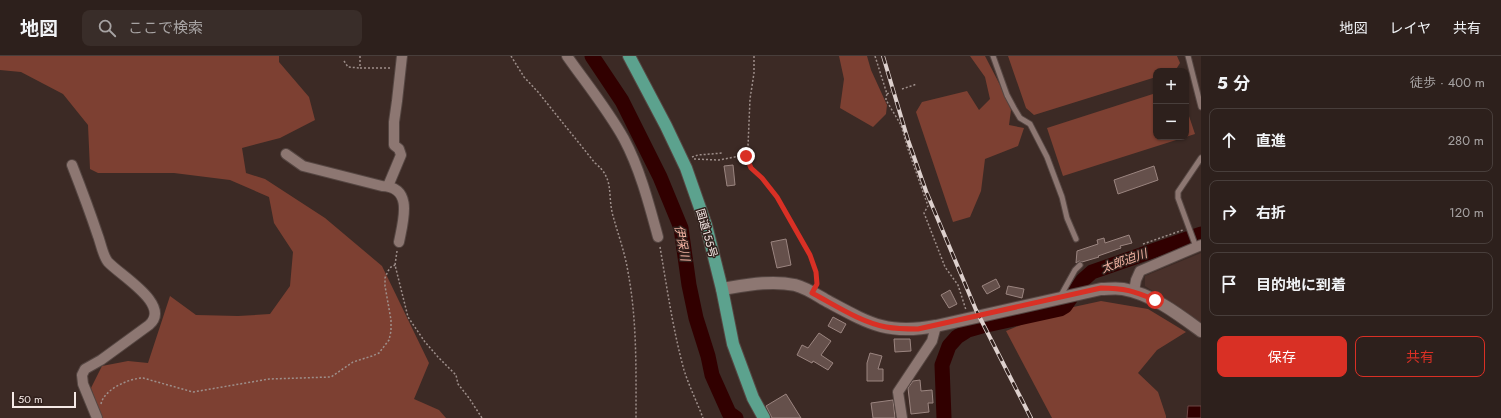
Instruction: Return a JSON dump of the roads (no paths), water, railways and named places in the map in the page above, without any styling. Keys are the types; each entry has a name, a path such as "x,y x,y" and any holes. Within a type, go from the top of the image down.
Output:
{"highway":[{"name":"国道155号","path":"629,56 666,126 686,168 706,225 722,289 733,344 753,398 764,418"}],"street":[{"path":"388,186 401,155 399,149 394,145 394,122 402,56"},
{"path":"567,56 624,139 648,203 658,237"},
{"path":"286,154 303,166 382,186 388,186 397,190 404,203 404,215 399,242"},
{"path":"72,164 107,261 142,290 153,305 156,315 154,320 149,325 101,360 85,369 82,375 83,384 97,418"},
{"path":"1134,291 1136,280 1140,272 1197,245"},
{"path":"722,289 774,282 797,286 865,321 900,330 936,326 970,319 1101,288 1121,288 1134,291 1155,300 1201,331"},
{"path":"902,418 898,392 932,341 936,326"}],"lane":[{"path":"993,56 1007,95 1020,118 1030,124 1047,157 1062,197 1067,218 1076,239"},
{"path":"1188,56 1201,107"},
{"path":"1197,245 1189,229 1178,198 1178,192 1201,158"},
{"path":"1063,297 1075,270 1080,265"}],"waterway":[{"name":"伊保川","path":"592,56 622,101 660,177 681,228 689,285 696,318 708,356 712,375 729,413 736,418"},
{"name":"太郎迫川","path":"944,418 942,365 949,346 957,337 968,330 982,326 1060,309 1065,306 1083,280 1092,272 1201,234"}],"railway":[{"path":"883,56 908,140 926,191 976,310 1031,418"}]}
